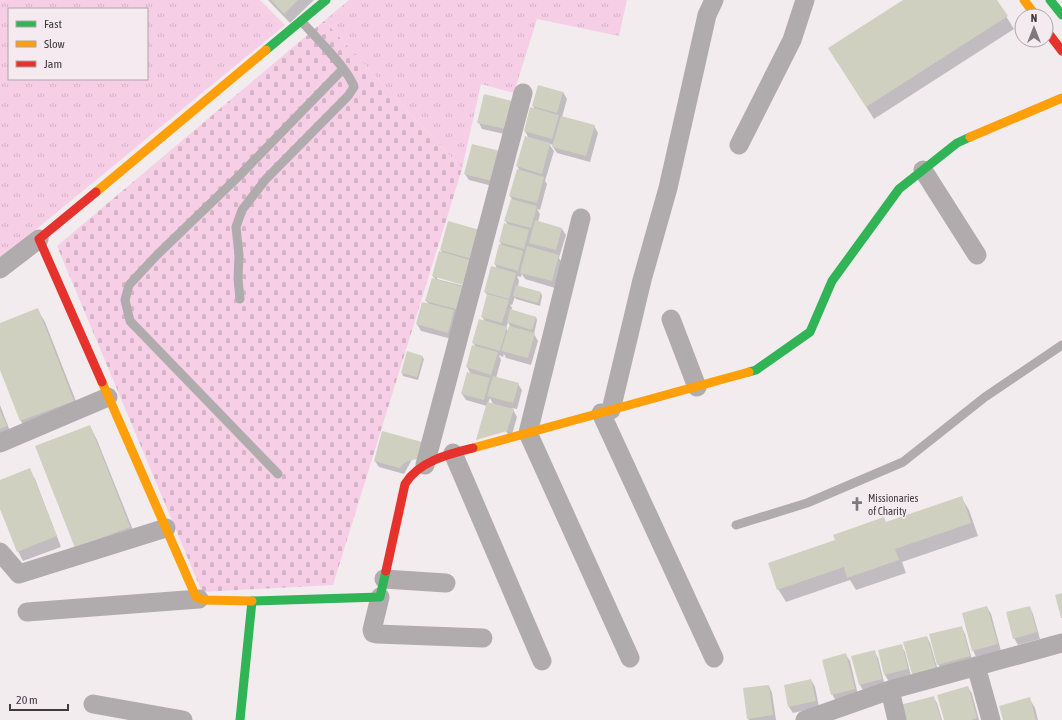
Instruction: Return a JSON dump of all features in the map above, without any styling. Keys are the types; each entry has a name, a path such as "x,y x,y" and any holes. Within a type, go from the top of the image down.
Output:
{"street":[{"path":"0,269 326,0"},
{"path":"714,0 707,15 668,188 606,412 714,658"},
{"path":"739,145 792,40 805,0"},
{"path":"1050,0 1062,15"},
{"path":"1054,40 1062,51"},
{"path":"425,465 523,92"},
{"path":"483,638 377,634 372,630 405,484 411,474 425,465 453,453 756,370 810,332 832,281 899,189 956,143 1062,98"},
{"path":"923,170 977,255"},
{"path":"581,218 528,433 630,658"},
{"path":"39,238 196,597 199,599"},
{"path":"670,319 697,387"},
{"path":"0,443 108,396"},
{"path":"453,453 542,661"},
{"path":"0,552 19,574 166,528"},
{"path":"27,612 199,599 252,601 446,583"},
{"path":"240,720 252,601"},
{"path":"805,720 890,690 1062,643"},
{"path":"976,666 991,720"},
{"path":"890,690 897,720"},
{"path":"94,704 183,720"}],"lane":[{"path":"240,299 238,279 240,255 236,227 242,210 266,179 348,96 354,87 352,80 301,21"},
{"path":"278,474 130,321 125,300 129,285 157,255 240,175 343,69"},
{"path":"736,525 807,503 903,462 985,397 1062,345"}],"green space":[{"path":"0,0 260,0 285,25 0,259"},
{"path":"349,0 627,0 619,36 537,19 514,93 481,84 462,169 324,21"},
{"path":"324,21 462,169 333,585 202,592 57,246"}],"building":[{"path":"271,0 298,0 284,14"},
{"path":"903,0 997,0 1008,16 866,107 828,48"},
{"path":"538,85 563,92 557,113 532,106"},
{"path":"484,94 512,101 506,129 477,123"},
{"path":"530,107 559,115 552,139 524,131"},
{"path":"561,116 595,125 586,156 552,147"},
{"path":"525,136 550,143 542,174 516,166"},
{"path":"472,144 500,151 492,181 464,174"},
{"path":"517,169 544,177 537,203 509,196"},
{"path":"511,199 537,206 531,228 504,221"},
{"path":"535,220 562,228 556,250 529,243"},
{"path":"448,221 480,230 472,259 440,250"},
{"path":"504,223 529,230 524,249 499,242"},
{"path":"499,244 523,251 518,271 494,264"},
{"path":"527,246 559,255 552,281 520,273"},
{"path":"439,251 470,260 463,285 432,276"},
{"path":"491,266 516,273 509,299 484,292"},
{"path":"432,278 463,287 456,309 425,301"},
{"path":"516,285 541,292 538,303 513,296"},
{"path":"487,294 509,300 502,323 481,317"},
{"path":"422,302 454,310 448,333 416,324"},
{"path":"38,308 74,401 20,421 0,370 0,323"},
{"path":"510,309 536,317 532,330 507,322"},
{"path":"479,319 507,327 500,351 472,343"},
{"path":"509,326 535,333 528,358 501,351"},
{"path":"472,345 498,352 491,375 466,367"},
{"path":"407,351 423,356 417,377 401,373"},
{"path":"467,372 490,378 484,400 461,394"},
{"path":"493,376 519,383 513,403 487,396"},
{"path":"487,402 514,409 507,431 476,440"},
{"path":"0,410 7,426 0,429"},
{"path":"90,425 130,527 75,548 35,446"},
{"path":"382,431 422,442 417,459 408,461 400,468 374,461"},
{"path":"30,468 57,536 17,552 0,509 0,480"},
{"path":"962,496 971,523 895,549 899,560 847,578 844,567 777,590 768,563 835,540 833,535 884,517 886,522"},
{"path":"1062,593 1062,618 1061,618 1055,595"},
{"path":"987,606 998,644 972,651 962,613"},
{"path":"1030,606 1037,632 1013,639 1006,612"},
{"path":"962,626 970,656 937,665 929,634"},
{"path":"927,636 936,668 912,674 903,642"},
{"path":"902,644 908,669 884,675 878,650"},
{"path":"875,650 882,679 859,685 851,656"},
{"path":"846,653 855,689 831,695 822,660"},
{"path":"811,679 816,701 788,707 784,685"},
{"path":"769,685 773,715 747,719 743,688"},
{"path":"968,686 977,718 971,720 944,720 937,695"},
{"path":"934,696 941,720 905,720 900,705"},
{"path":"1030,697 1036,720 1003,720 999,706"}],"traffic: fast":[{"path":"266,50 326,0"},
{"path":"1050,0 1062,15"},
{"path":"749,372 756,370 810,332 832,281 899,189 957,143 970,137"},
{"path":"240,720 252,601 380,597 386,571"}],"traffic: slow":[{"path":"1024,0 1030,8"},
{"path":"96,192 266,50"},
{"path":"970,137 1062,98"},
{"path":"473,448 749,372"},
{"path":"102,382 196,597 204,600 252,601"}],"traffic: jam":[{"path":"1054,40 1062,51"},
{"path":"96,192 39,239 102,382"},
{"path":"386,571 405,484 411,476 426,464 445,456 473,448"}],"place":[{"name":"Missionaries of Charity","path":"857,504"}]}
